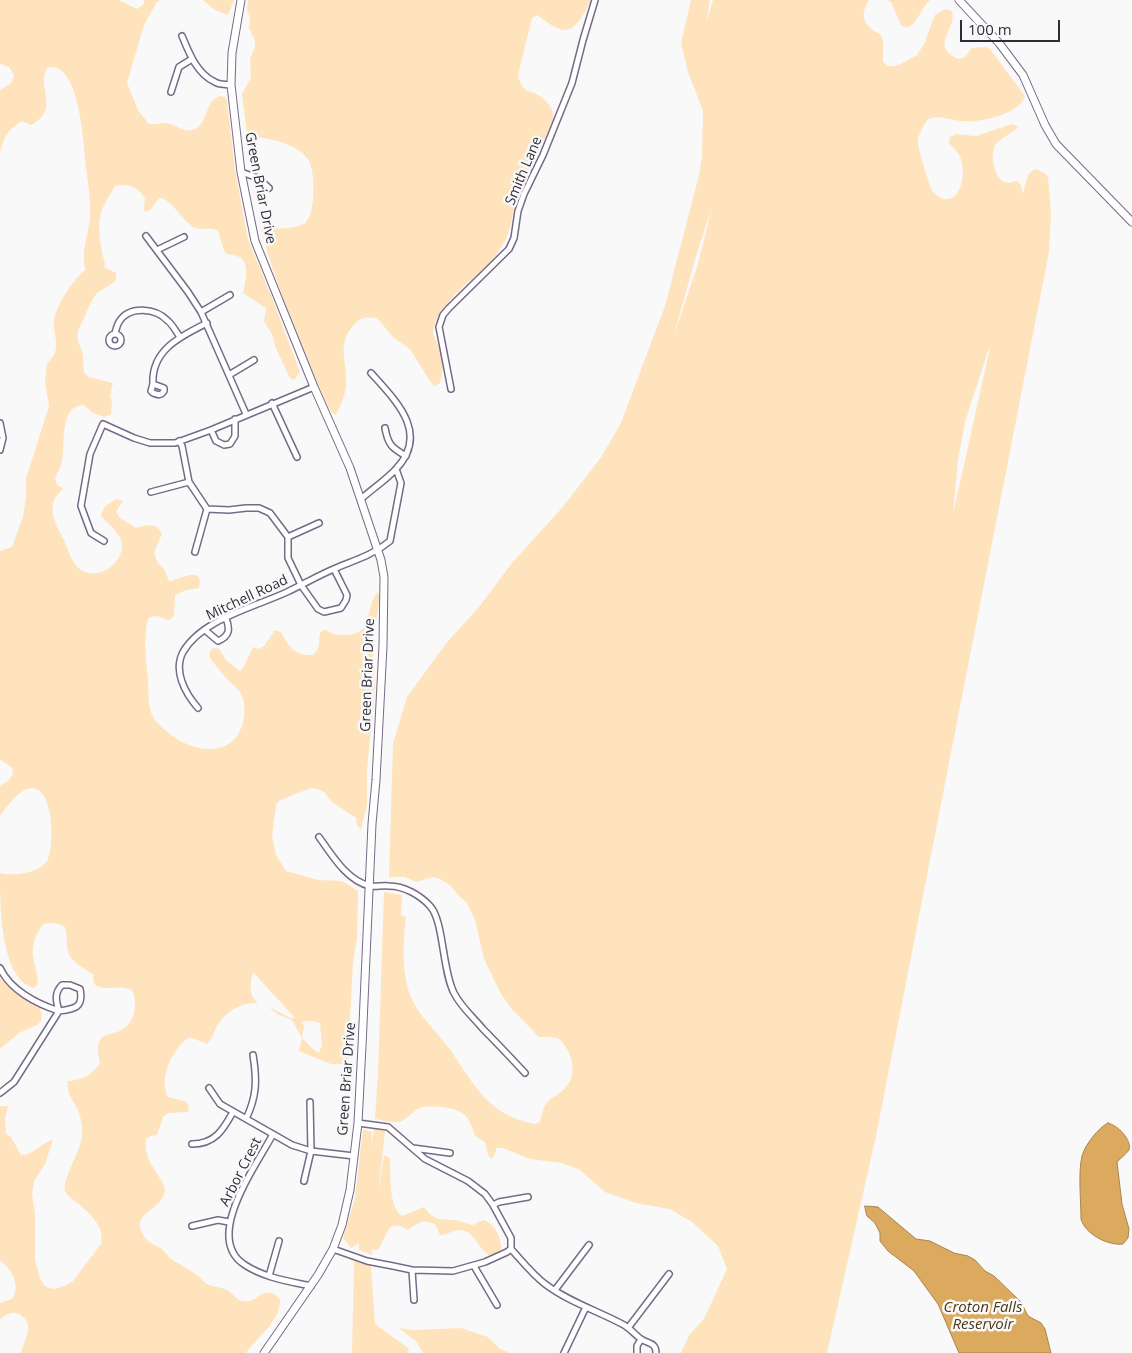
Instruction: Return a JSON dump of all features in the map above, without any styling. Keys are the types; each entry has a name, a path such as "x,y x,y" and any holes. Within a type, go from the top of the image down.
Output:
{"street":[{"name":"Green Briar Drive","path":"241,0 232,53 231,85 241,172 255,241 314,386 350,468 381,560 384,577 376,780 372,824 358,1122 346,1209 333,1249 311,1286 264,1353"},
{"name":"Smith Lane","path":"451,388 439,328 443,315 509,249 514,238 518,211 524,194 543,155 572,83 595,0"},
{"path":"959,0 999,43 1023,75 1045,125 1064,154 1132,222"},
{"path":"182,36 192,58 203,74 216,83 231,85"},
{"path":"171,92 179,67 192,58"},
{"path":"241,172 258,178 269,188"},
{"path":"146,236 202,312 246,414"},
{"path":"157,250 184,237"},
{"path":"202,312 230,295"},
{"path":"115,333 119,321 132,311 141,309 160,314 168,320 180,337"},
{"path":"153,384 152,376 160,355 180,337 207,323"},
{"path":"229,375 254,360"},
{"path":"361,499 396,470 406,456 411,440 408,420 395,400 372,373"},
{"path":"104,541 90,533 81,506 90,454 102,425 106,424 134,438 150,443 179,441 211,430 314,386"},
{"path":"272,403 297,457"},
{"path":"211,430 216,441 224,445 230,444 234,440 236,419"},
{"path":"0,423 3,438 0,450"},
{"path":"385,428 388,441 395,449 406,456"},
{"path":"179,441 182,446 189,482 207,509 195,552"},
{"path":"378,551 390,541 401,483 396,470"},
{"path":"151,492 189,482"},
{"path":"207,509 259,508 270,513 288,537 319,523"},
{"name":"Mitchell Road","path":"288,537 288,558 301,585 318,609 324,612 340,608 346,600 347,595 334,569"},
{"name":"Mitchell Road","path":"198,708 184,689 179,662 190,643 205,630 226,618 378,551"},
{"path":"205,630 218,641 223,639 230,630 226,618"},
{"path":"319,837 341,868 350,876 370,886 402,888 421,898 430,906 436,915 446,970 454,993 462,1006 525,1073"},
{"path":"0,968 8,981 29,998 46,1007 58,1011 73,1009 79,1005 82,998 80,989 70,985 62,985 58,990 55,1000 58,1011 14,1082 0,1093"},
{"name":"Arbor Crest","path":"246,1119 253,1104 255,1094 256,1069 253,1055"},
{"name":"Arbor Crest","path":"209,1088 220,1104 292,1144 311,1151 354,1156"},
{"path":"304,1181 311,1151 310,1102"},
{"path":"192,1144 203,1144 216,1136 226,1126 233,1112"},
{"path":"358,1122 388,1127 425,1159 468,1181 485,1194 511,1238 511,1249 532,1274 555,1290 635,1332 641,1339 653,1344 656,1348 656,1353"},
{"name":"Arbor Crest","path":"273,1134 235,1202 229,1222 229,1238 234,1254 243,1264 269,1276 311,1286"},
{"path":"413,1148 450,1153"},
{"path":"493,1205 499,1202 528,1197"},
{"path":"192,1226 218,1220 229,1222"},
{"path":"269,1276 279,1242"},
{"path":"555,1290 589,1245"},
{"path":"333,1249 367,1261 412,1270 453,1271 474,1266 511,1249"},
{"path":"474,1266 497,1306"},
{"path":"412,1270 414,1300"},
{"path":"628,1328 669,1274"},
{"path":"564,1353 586,1307"},
{"path":"637,1353 637,1346 641,1339"}],"shaded area":[{"path":"0,0 119,0 137,9 144,4 144,0 161,0 157,2 144,25 127,83 138,110 149,124 164,123 189,131 198,127 215,98 225,97 235,170 248,239 300,372 294,380 290,378 276,348 272,334 264,322 266,308 243,293 246,275 244,261 239,257 225,253 218,231 195,228 164,199 159,198 150,210 145,212 145,199 139,191 124,185 115,186 102,210 99,225 104,267 116,273 116,280 94,297 78,331 78,342 82,352 84,373 89,377 113,383 110,396 112,401 111,414 105,417 93,413 84,405 76,407 70,412 65,427 61,463 55,479 57,485 63,488 54,500 53,515 75,564 81,570 88,573 96,573 110,567 120,555 122,548 120,537 101,516 106,506 117,499 123,501 116,512 120,518 136,528 151,525 160,530 162,534 154,552 157,562 164,569 169,581 190,575 198,576 200,581 199,588 186,590 175,595 174,615 170,620 156,616 148,619 145,642 149,703 154,718 172,736 183,743 195,747 219,748 229,743 238,735 243,722 244,702 239,691 210,658 209,652 213,648 219,649 227,661 240,671 253,647 259,649 264,646 275,630 281,632 293,650 301,654 313,655 318,647 320,633 325,629 341,635 354,634 360,631 367,620 378,592 380,598 372,644 375,686 367,770 367,804 361,830 357,825 356,818 332,802 324,792 311,788 280,800 276,805 272,836 276,855 286,871 318,880 342,881 358,891 357,938 353,964 350,1016 351,1044 348,1064 331,1064 299,1051 302,1038 292,1020 277,1014 269,1007 291,1018 295,1018 253,972 251,993 258,1003 240,1006 224,1016 207,1044 190,1037 184,1041 173,1055 166,1072 165,1090 168,1097 185,1101 189,1106 188,1112 168,1113 163,1117 157,1135 146,1139 147,1156 162,1181 165,1191 160,1202 140,1222 140,1229 146,1239 207,1284 227,1290 240,1300 252,1300 265,1293 274,1294 280,1299 277,1314 273,1321 246,1353 21,1353 28,1330 26,1320 21,1315 14,1313 0,1319 0,1303 12,1299 16,1288 14,1278 0,1260 0,1106 8,1106 5,1119 6,1134 11,1137 21,1155 30,1153 53,1140 45,1164 34,1181 32,1194 35,1215 35,1260 40,1279 44,1285 55,1289 67,1285 73,1281 101,1244 102,1237 98,1225 85,1209 66,1193 65,1188 68,1174 79,1149 82,1133 79,1113 67,1085 68,1081 87,1076 94,1071 100,1063 98,1049 100,1040 103,1036 117,1032 128,1025 134,1015 135,1002 132,990 127,988 104,988 95,985 94,975 75,962 69,955 65,927 59,924 48,923 42,925 37,934 33,954 38,983 34,988 23,982 14,971 4,939 0,873 25,873 38,869 47,861 50,854 52,832 49,808 45,798 39,791 32,788 18,795 0,816 0,786 9,780 13,774 12,768 0,759 0,551 12,547 23,517 26,479 49,406 45,382 47,363 55,353 56,348 54,319 67,292 76,279 86,270 84,250 90,211 78,107 67,77 58,69 47,68 44,76 45,112 40,119 31,125 22,121 13,128 5,138 0,154 0,90 11,83 14,75 9,67 0,64","holes":["314,1021 320,1023 322,1045 319,1053 302,1038 304,1026 301,1022"]},
{"path":"203,0 234,0 228,15 215,10"},
{"path":"248,0 591,0 576,25 565,30 549,24 537,15 532,18 518,75 520,83 524,88 535,93 549,104 553,119 516,200 504,243 490,262 448,303 436,322 433,333 441,352 443,368 440,383 435,386 431,383 410,349 394,338 377,318 366,318 356,323 345,340 346,386 336,415 332,413 327,404 290,317 260,227 289,228 305,223 309,218 313,203 313,183 309,161 296,149 277,141 257,137 250,136 248,142 242,94 251,78 250,59 255,41 249,28"},
{"path":"691,0 710,0 706,24 713,0 869,0 864,12 865,21 867,25 881,35 883,61 887,66 895,66 917,55 924,44 935,15 946,9 952,11 953,18 945,42 946,48 950,53 958,59 964,58 972,48 985,47 990,49 1025,96 1016,108 989,119 960,121 937,117 927,121 921,132 918,144 933,192 941,198 948,199 954,197 961,184 963,167 958,153 949,143 950,137 956,134 976,136 1012,124 1018,127 998,142 994,149 993,163 998,177 1009,183 1016,181 1021,185 1023,194 1026,180 1032,171 1036,169 1046,174 1048,178 1051,212 1049,252 876,1136 827,1353 681,1353 689,1335 704,1319 727,1269 718,1246 692,1222 669,1209 636,1203 605,1192 580,1170 562,1163 530,1159 503,1148 497,1148 492,1159 488,1155 485,1142 475,1136 467,1118 462,1113 453,1109 424,1107 398,1122 375,1119 384,892 402,895 401,915 406,917 404,962 411,998 420,1013 449,1048 478,1091 502,1112 534,1124 540,1122 549,1101 561,1092 571,1080 571,1060 562,1042 554,1037 539,1037 512,1009 501,994 484,959 475,920 467,903 450,885 440,879 433,877 416,882 405,877 389,877 393,744 407,697 448,641 479,607 512,563 562,508 602,456 621,423 665,306 702,157 703,111 688,72 681,43","holes":["712,207 698,264 673,338 697,253","990,348 953,514 958,460 965,422"]},
{"path":"887,0 930,0 914,23 907,28 901,25 891,2"},
{"path":"0,978 25,999 36,1004 42,1015 41,1021 37,1025 19,1033 0,1049"},
{"path":"363,1129 372,1132 371,1148 374,1129 385,1131 378,1195 384,1155 390,1158 392,1198 394,1205 402,1216 424,1207 433,1217 439,1219 455,1220 473,1225 483,1220 494,1228 499,1236 502,1249 491,1256 483,1250 469,1233 457,1230 440,1235 435,1224 423,1221 407,1230 399,1226 390,1227 378,1250 372,1249 372,1255 359,1250 359,1243 351,1248 343,1238 355,1198"},
{"path":"354,1261 371,1265 375,1324 408,1348 409,1353 352,1353"},
{"path":"399,1328 414,1330 461,1328 488,1337 500,1349 510,1353 423,1353 417,1342"}],"water":[{"path":"1108,1123 1123,1133 1129,1146 1129,1150 1117,1162 1122,1204 1129,1229 1128,1238 1123,1244 1111,1243 1098,1238 1087,1230 1081,1219 1080,1178 1082,1156 1092,1137"},
{"name":"Croton Falls Reservoir","path":"865,1206 878,1207 916,1239 930,1241 954,1253 968,1256 975,1260 1021,1302 1028,1316 1041,1323 1045,1329 1051,1353 959,1353 938,1304 914,1271 888,1251 880,1241 880,1233 875,1223 867,1216"}]}
